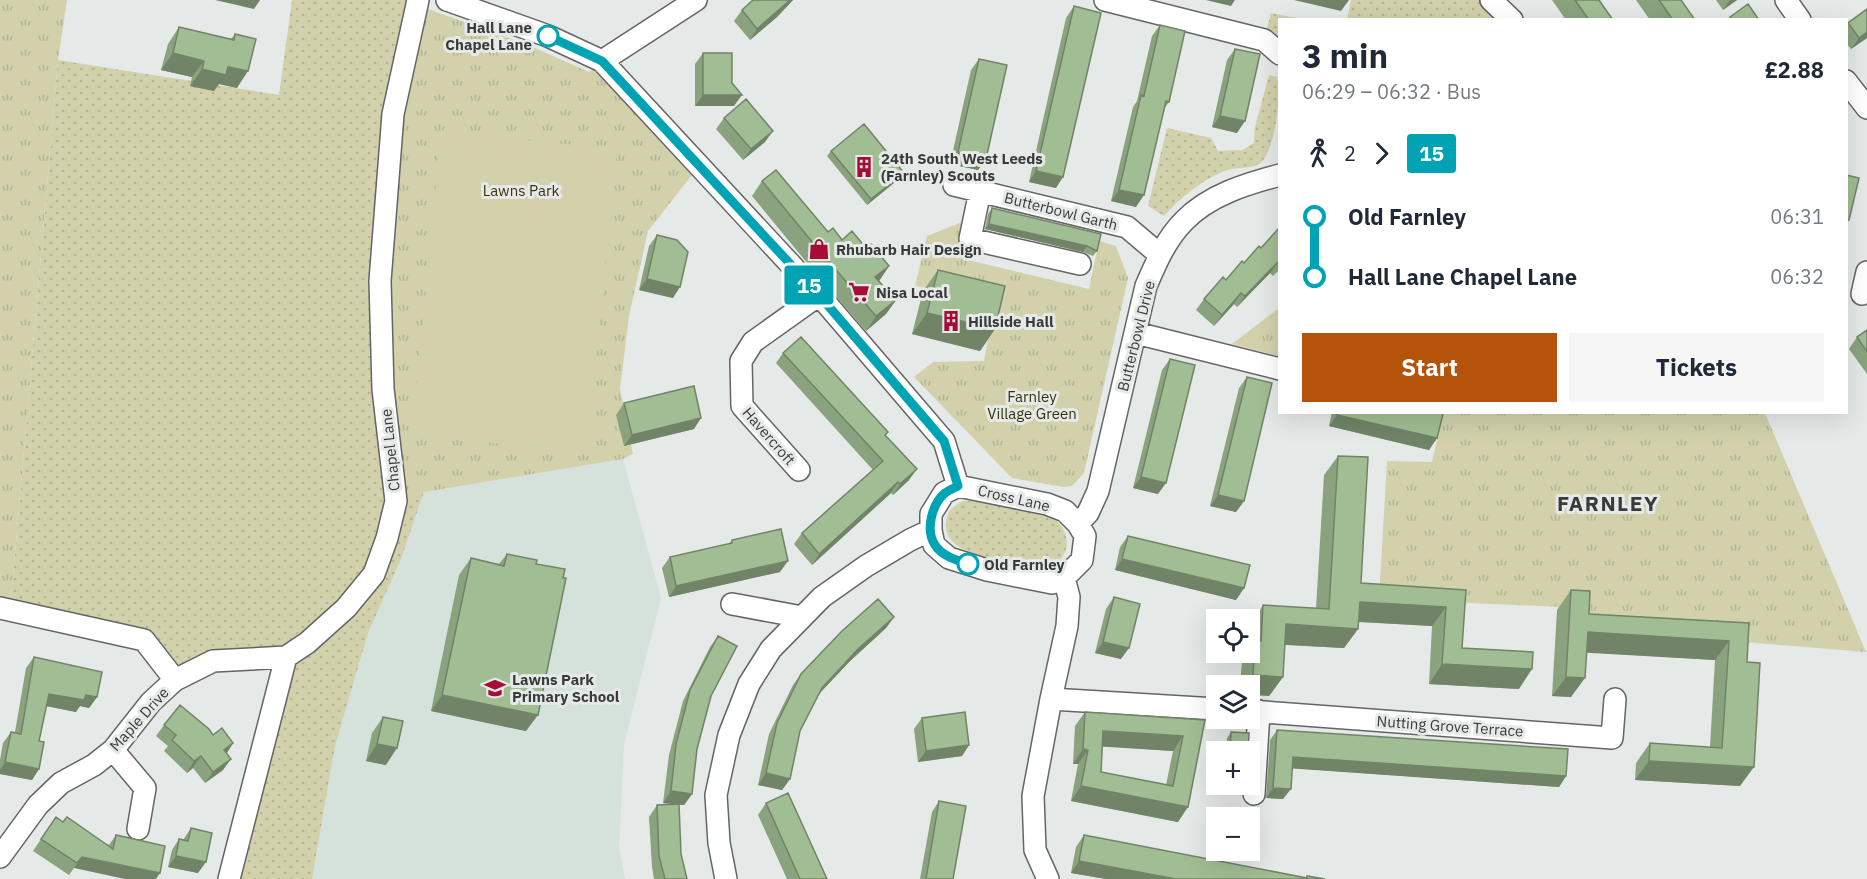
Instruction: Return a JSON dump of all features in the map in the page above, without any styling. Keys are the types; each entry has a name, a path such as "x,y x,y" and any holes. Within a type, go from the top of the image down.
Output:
{"street":[{"name":"Chapel Lane","path":"286,657 308,643 346,608 374,574 387,538 396,501 383,389 380,281 393,114 418,0"},
{"path":"447,0 548,36 602,61 696,0"},
{"path":"1105,0 1264,40 1278,52"},
{"path":"1491,0 1510,18"},
{"path":"1786,0 1799,18"},
{"name":"Cross Lane","path":"602,61 819,295 944,441 958,486"},
{"path":"1848,84 1867,108"},
{"name":"Butterbowl Drive","path":"1078,524 1088,513 1098,491 1146,286 1160,255 1184,221 1209,201 1248,183 1278,176"},
{"name":"Butterbowl Garth","path":"954,185 1127,227 1160,255"},
{"path":"980,192 970,239 1080,264"},
{"path":"1858,293 1867,272"},
{"name":"Havercroft","path":"799,470 742,406 741,361 753,342 819,295"},
{"path":"1136,333 1278,368"},
{"name":"Cross Lane","path":"931,530 931,514 944,493 958,486 1047,504 1065,511 1078,524"},
{"path":"726,879 719,843 716,795 729,735 749,684 771,649 802,617 822,597 866,566 931,530 934,545 949,558 987,570 1052,583 1064,578 1082,560 1085,536 1078,524"},
{"path":"1048,879 1035,850 1033,796 1067,626 1069,597 1064,578"},
{"path":"732,604 802,617"},
{"path":"0,608 144,640 175,680 213,661 286,657 229,879"},
{"name":"Maple Drive","path":"0,857 38,805 61,783 94,765 113,750 151,702 175,680"},
{"path":"1051,699 1206,708"},
{"name":"Nutting Grove Terrace","path":"1260,711 1612,738 1615,699"},
{"path":"113,750 145,788 138,829"}],"shaded area":[{"name":"Lawns Park Primary School","path":"623,459 661,598 624,744 619,848 625,879 312,879 335,746 368,633 401,559 424,492"}],"green space":[{"path":"0,0 67,0 58,60 10,610 0,608"},
{"path":"292,0 406,0 417,5 396,500 424,492 401,559 368,633 335,746 312,879 229,879 286,658 213,661 175,680 144,640 10,610 58,60 279,95"},
{"path":"1351,0 1491,0 1510,18 1347,18"},
{"name":"Lawns Park","path":"417,5 528,45 589,72 602,61 699,166 648,231 629,316 620,389 633,454 623,459 424,492 396,501 380,281"},
{"path":"1271,13 1297,18 1278,18 1278,53 1264,40"},
{"path":"1269,75 1277,77 1276,123 1265,158 1259,164 1227,170 1209,178 1185,195 1164,216 1148,206 1167,128 1211,138 1218,151 1242,150 1254,143 1255,127"},
{"path":"441,132 617,149 587,452 412,435"},
{"name":"Farnley Village Green","path":"965,221 960,258 1089,289 1099,241 1116,246 1128,278 1084,473 1072,486 1064,487 1012,478 914,377 933,362 984,361 995,303 915,286 927,236"},
{"path":"1278,309 1278,356 1232,344"},
{"path":"1443,414 1765,414 1866,652 1588,629 1584,608 1379,599 1387,461 1432,462"},
{"path":"963,501 1028,511 1055,520 1063,529 1066,537 1067,545 1062,557 1055,565 1044,571 983,556 961,548 950,539 946,525 949,512"}],"building":[{"path":"753,0 790,0 757,29 742,10"},
{"path":"1575,0 1599,0 1612,18 1588,18"},
{"path":"1659,0 1681,0 1694,18 1672,18"},
{"path":"1748,4 1758,18 1731,18"},
{"path":"1074,6 1101,13 1063,177 1036,171"},
{"path":"1867,9 1867,32 1859,38 1848,23"},
{"path":"1160,25 1185,31 1144,195 1119,190"},
{"path":"179,27 234,40 235,34 256,39 248,71 228,67 226,75 202,69 204,61 173,53"},
{"path":"1235,49 1260,54 1245,121 1220,116"},
{"path":"703,53 732,53 732,83 742,95 703,95"},
{"path":"979,59 1007,65 986,159 958,152"},
{"path":"746,99 773,131 751,149 724,118"},
{"name":"24th South West Leeds (Farnley) Scouts","path":"864,124 904,173 871,199 831,151"},
{"path":"776,170 828,232 833,228 842,240 852,231 866,248 871,244 889,266 875,277 896,300 876,316 762,181"},
{"path":"1848,175 1859,178 1848,220"},
{"path":"992,208 1101,234 1097,251 1087,246 989,224"},
{"path":"1278,229 1278,262 1245,296 1241,293 1222,315 1204,299 1223,277 1226,280 1242,261 1244,263 1259,246 1261,248"},
{"path":"657,235 677,240 688,252 680,287 647,279"},
{"path":"938,270 1005,286 995,329 927,313"},
{"path":"1867,330 1867,352 1857,337"},
{"path":"801,337 888,432 885,435 917,469 900,484 898,482 819,554 802,533 883,461 783,353"},
{"path":"1170,359 1195,365 1166,483 1141,477"},
{"path":"1247,377 1272,383 1244,501 1218,495"},
{"path":"694,386 701,418 632,435 624,403"},
{"path":"1337,414 1443,414 1437,438"},
{"path":"1338,456 1368,457 1361,583 1466,590 1462,648 1533,652 1532,669 1442,664 1446,607 1360,602 1358,629 1286,624 1283,677 1253,675 1254,663 1260,663 1263,605 1329,609"},
{"path":"781,529 788,561 676,586 670,557"},
{"path":"1128,536 1250,565 1244,588 1122,559"},
{"path":"507,554 537,560 536,564 565,569 563,578 566,578 538,715 442,695 471,558 504,566"},
{"path":"1571,590 1590,591 1589,614 1749,623 1747,662 1760,663 1754,767 1649,761 1650,743 1722,748 1729,641 1588,632 1585,678 1566,677"},
{"path":"1114,597 1140,604 1129,648 1103,642"},
{"path":"878,599 894,617 858,649 822,688 800,731 790,779 766,773 777,723 801,674 842,631"},
{"path":"718,636 737,646 711,696 697,749 692,794 671,791 676,744 690,690"},
{"path":"34,657 102,672 97,697 86,695 84,700 49,694 39,741 44,742 39,769 5,762 11,732 21,734"},
{"path":"180,705 213,735 222,728 233,743 224,750 231,759 213,772 201,756 194,761 172,740 176,735 164,725"},
{"path":"965,712 969,745 926,751 922,718"},
{"path":"1085,712 1205,720 1188,807 1081,786 1088,750 1083,749","holes":["1103,731 1183,736 1173,786 1101,772"]},
{"path":"383,717 403,721 397,748 377,744"},
{"path":"1277,730 1568,749 1566,776 1293,757 1291,789 1273,788"},
{"path":"1231,732 1249,733 1249,741 1231,741"},
{"path":"788,793 827,879 800,879 766,803"},
{"path":"939,801 966,806 953,879 926,879"},
{"path":"679,804 681,854 687,879 665,879 659,856 657,805"},
{"path":"56,817 63,822 67,817 113,849 116,835 165,846 160,873 82,857 77,863 41,839"},
{"path":"191,828 212,833 206,862 176,856 179,839 188,841"},
{"path":"1084,835 1206,859 1206,861 1219,861 1307,878 1307,876 1325,879 1176,879 1079,861"}],"bus line":[{"name":"15","path":"548,36 602,61 819,295 944,441 958,486 944,493 931,514 931,530 934,545 949,558 968,564"}],"place":[{"name":"Hall Lane Chapel Lane","path":"548,36"},
{"name":"24th South West Leeds (Farnley) Scouts","path":"864,167"},
{"name":"Rhubarb Hair Design","path":"819,249"},
{"name":"Nisa Local","path":"859,292"},
{"name":"Hillside Hall","path":"951,321"},
{"name":"Old Farnley","path":"968,564"},
{"name":"Lawns Park Primary School","path":"495,688"}],"district":[{"name":"FARNLEY","path":"1608,503"}]}
